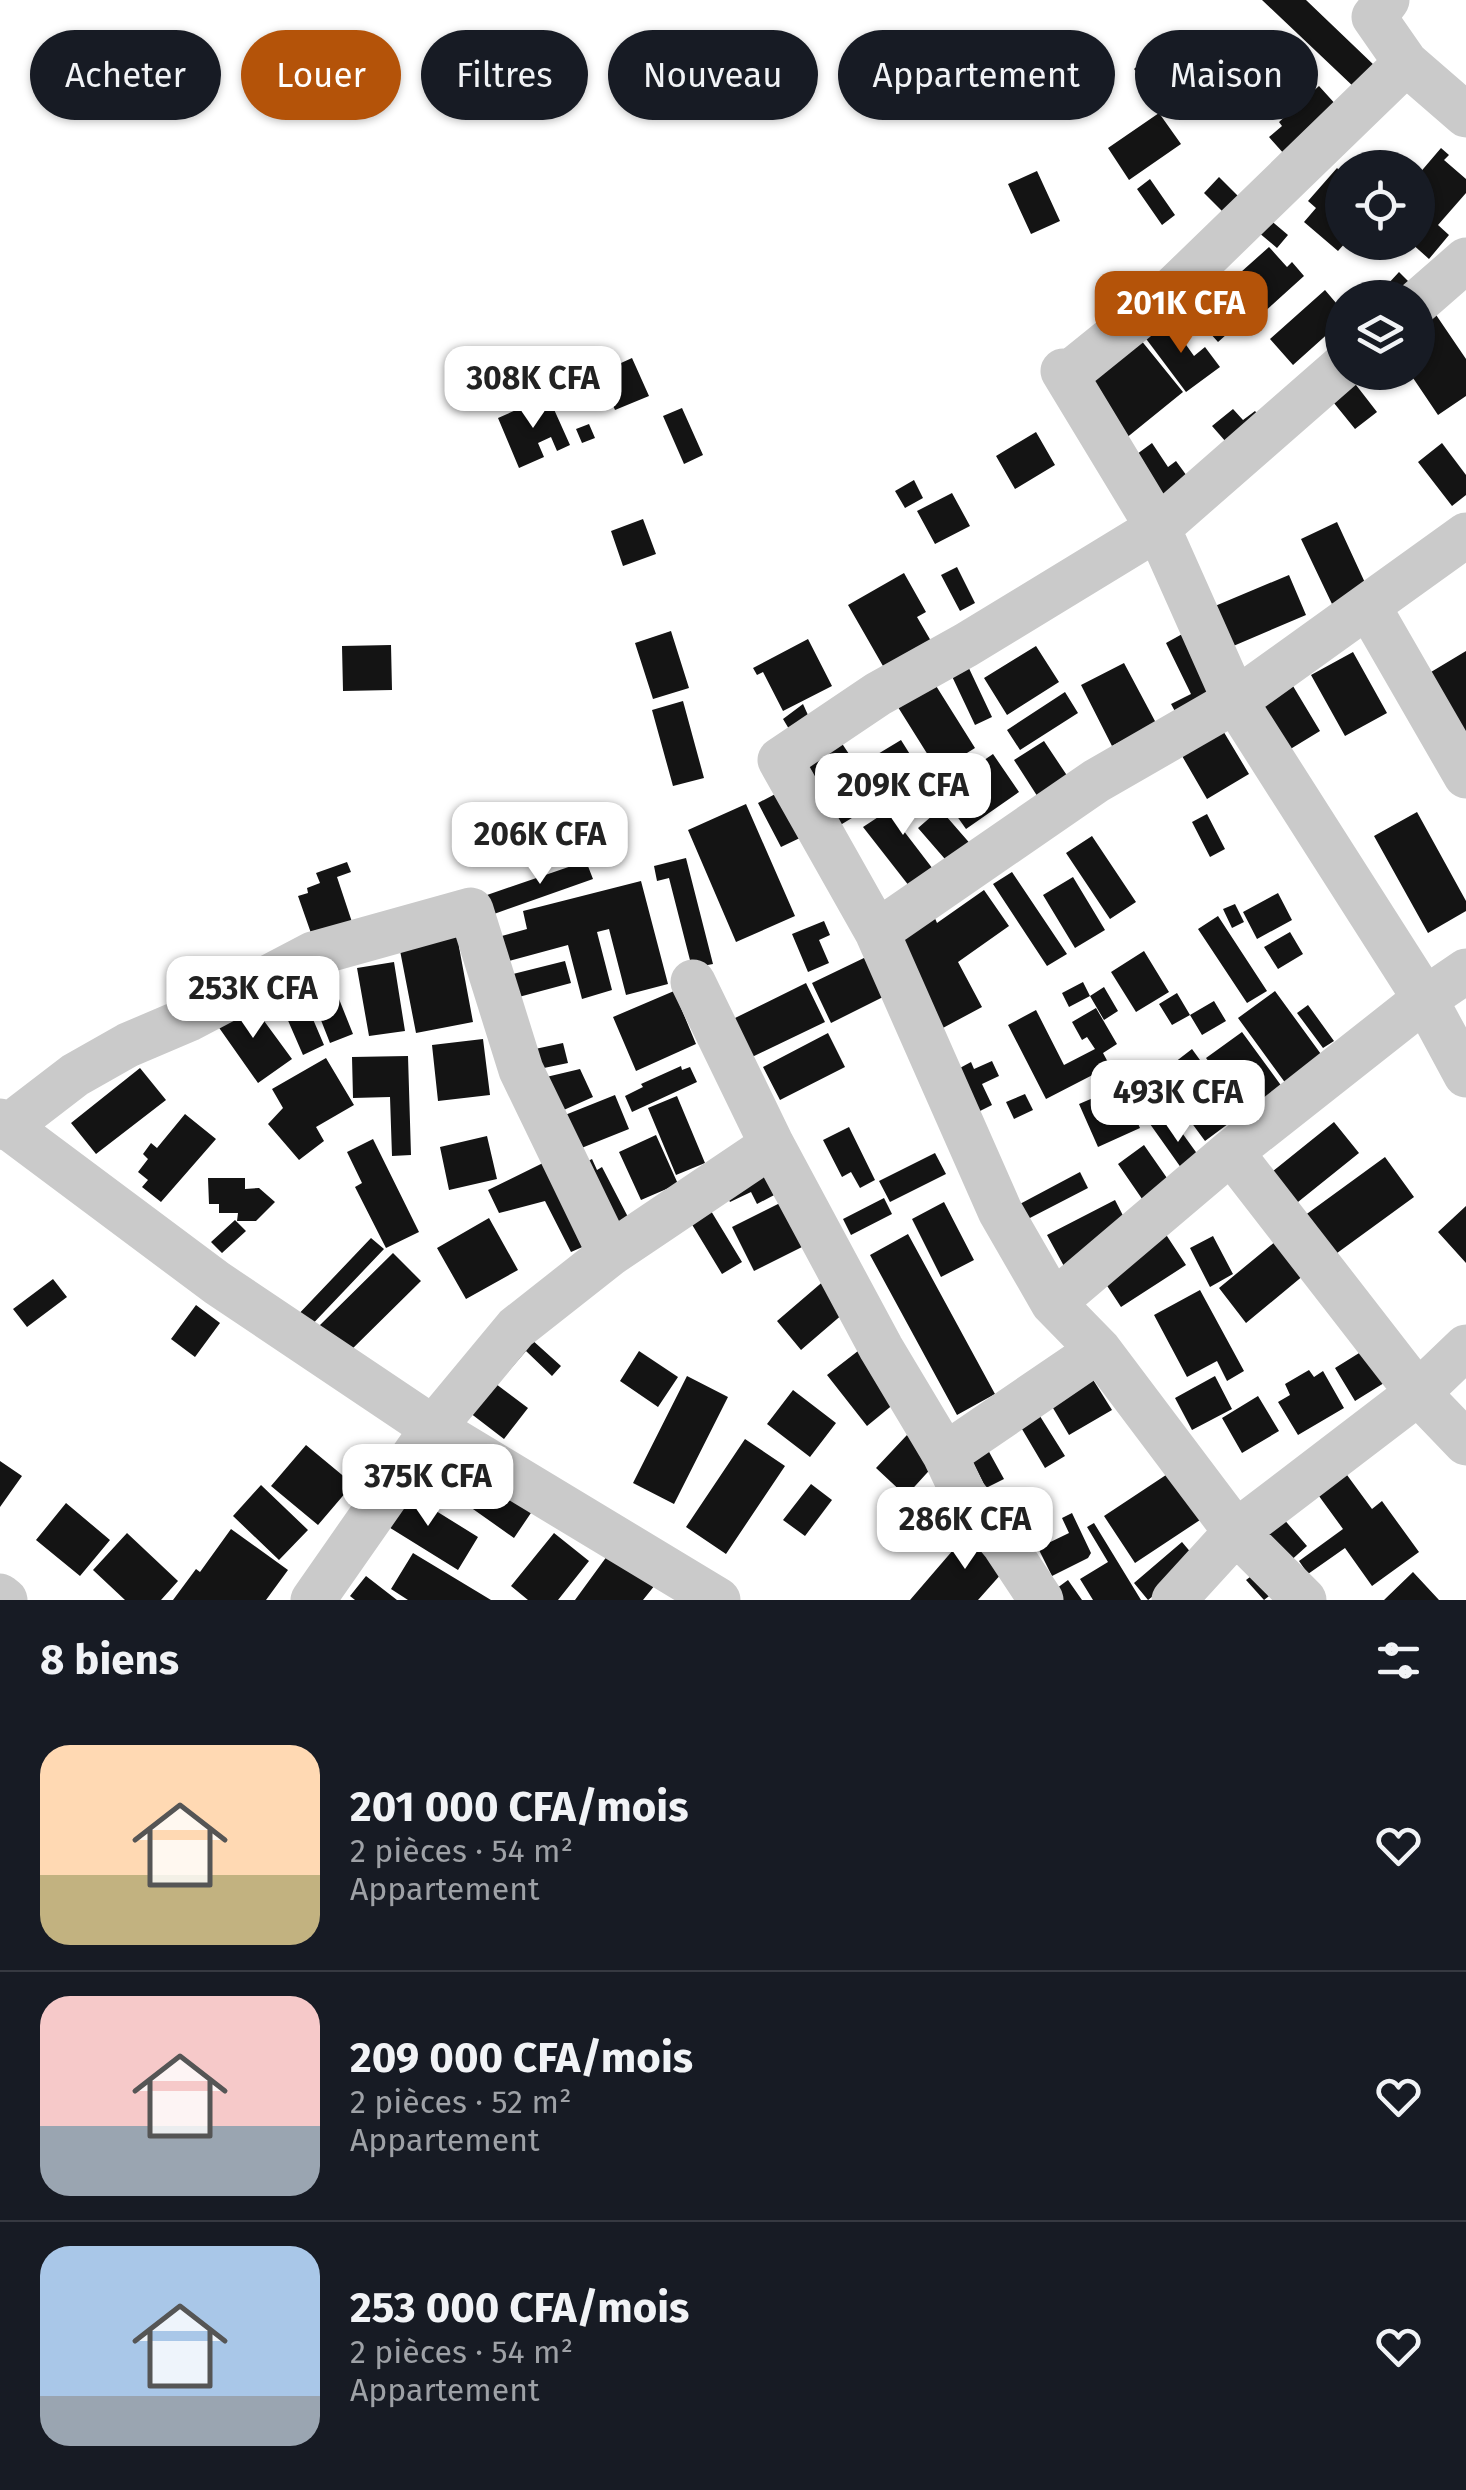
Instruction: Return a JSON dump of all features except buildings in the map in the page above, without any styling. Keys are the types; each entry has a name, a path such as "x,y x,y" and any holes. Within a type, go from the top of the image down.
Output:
{"street":[{"path":"1387,0 1374,17 1406,63 1466,115"},
{"path":"1406,63 1171,290 1064,373 1158,528 1235,701 1426,999 1466,1075"},
{"path":"1435,287 1466,260"},
{"path":"1304,1600 1236,1532 1099,1350 1053,1303 1000,1211 876,932 780,760 878,694 1158,528 1325,383"},
{"path":"876,932 1096,781 1235,701 1466,534"},
{"path":"1368,606 1466,776"},
{"path":"610,1254 520,1070 471,910 313,954 189,1019 115,1052 3,1125 216,1283 691,1594"},
{"path":"1053,1303 1232,1152 1466,971"},
{"path":"693,982 772,1146 880,1348 945,1455 964,1496 1004,1544 1041,1600"},
{"path":"313,1600 434,1428 516,1328 610,1254 772,1146"},
{"path":"1232,1152 1418,1393 1466,1443"},
{"path":"1174,1600 1236,1532 1418,1393 1466,1346"},
{"path":"945,1455 1099,1350"}]}
